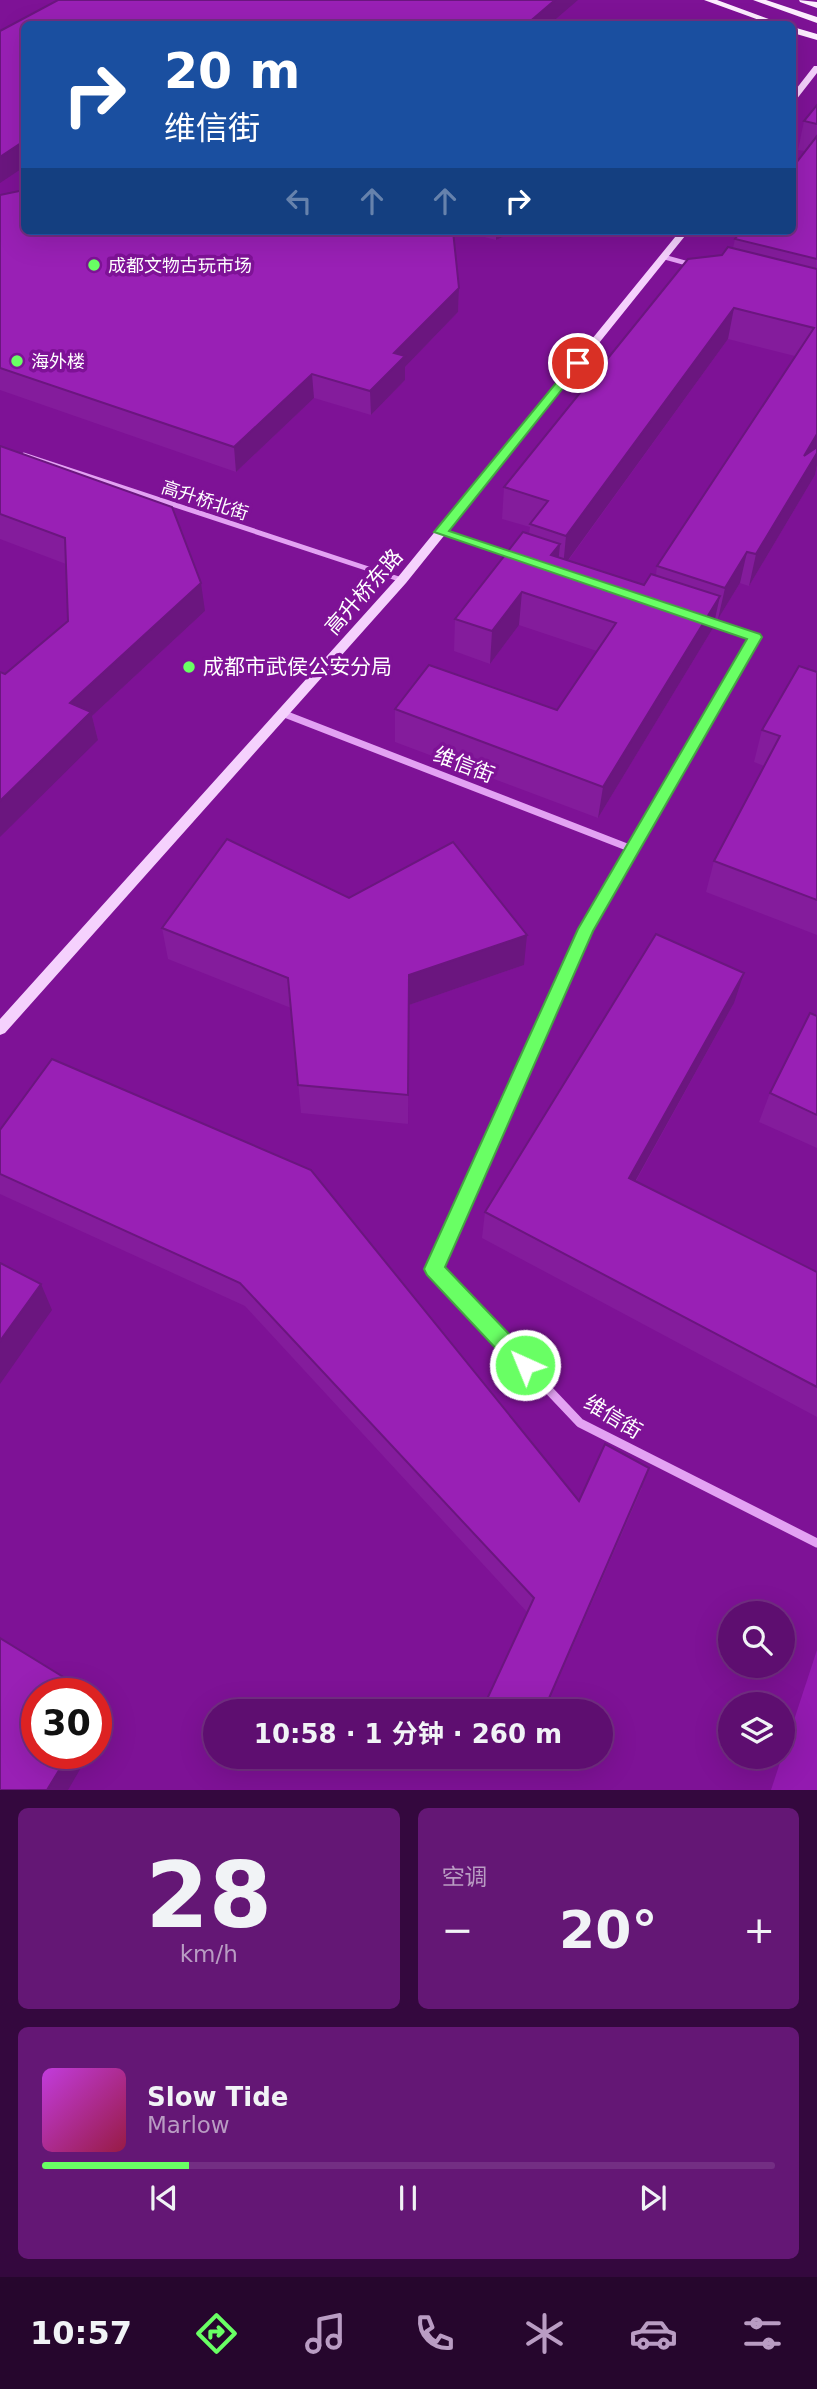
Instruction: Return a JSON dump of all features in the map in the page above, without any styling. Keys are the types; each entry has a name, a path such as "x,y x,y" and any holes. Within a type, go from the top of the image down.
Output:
{"main road":[{"path":"708,0 768,21"},
{"path":"757,0 817,20"},
{"path":"803,0 817,5"},
{"path":"796,31 817,37"}],"street":[{"path":"796,93 817,68"},
{"name":"高升桥东路","path":"0,1028 402,580 682,235"},
{"path":"664,257 702,267"},
{"name":"高升桥北街","path":"13,451 402,580"},
{"path":"440,532 519,558"},
{"name":"维信街","path":"703,619 755,637 586,929 434,1269 580,1423 817,1542"},
{"name":"维信街","path":"282,713 632,849"}],"shaded area":[{"path":"817,1650 817,1790 771,1790 778,1769 795,1769 795,1717"}],"building":[{"path":"58,0 555,0 530,21 21,21 21,143 0,157 0,31"},
{"path":"817,105 817,124 804,121"},
{"path":"817,136 817,259 735,239 738,235 796,235 796,163"},
{"path":"21,191 21,235 453,235 459,288 394,353 405,356 370,391 312,374 234,447 0,368 0,195"},
{"path":"728,247 817,269 817,434 804,456 817,447 817,453 756,554 747,552 725,588 657,566 814,328 734,308 566,536 530,524 548,501 504,487 688,259 722,255"},
{"path":"0,446 172,507 201,583 70,703 91,712 0,801 0,672 5,674 68,621 65,538 0,514"},
{"path":"523,532 560,544 551,555 644,585 651,574 720,596 603,787 395,709 429,665 557,710 616,623 522,592 492,631 455,619"},
{"path":"799,666 817,672 817,900 714,861 780,736 762,730"},
{"path":"227,839 349,898 453,842 527,935 409,975 408,1095 298,1085 288,978 162,928"},
{"path":"656,934 744,973 629,1178 817,1272 817,1387 485,1212"},
{"path":"810,1013 817,1016 817,1115 770,1093"},
{"path":"52,1059 311,1170 579,1501 605,1444 649,1468 549,1699 487,1699 534,1598 240,1283 0,1174 0,1130"},
{"path":"0,1263 41,1284 0,1341"},
{"path":"0,1638 65,1678 21,1678 21,1769 60,1769 47,1790 0,1790"}],"place":[{"name":"成都文物古玩市场","path":"94,265"},
{"name":"海外楼","path":"17,361"},
{"name":"成都市武侯公安分局","path":"189,667"}],"route":[{"path":"525,1365 434,1269 586,929 755,637 440,532 578,363"}]}
